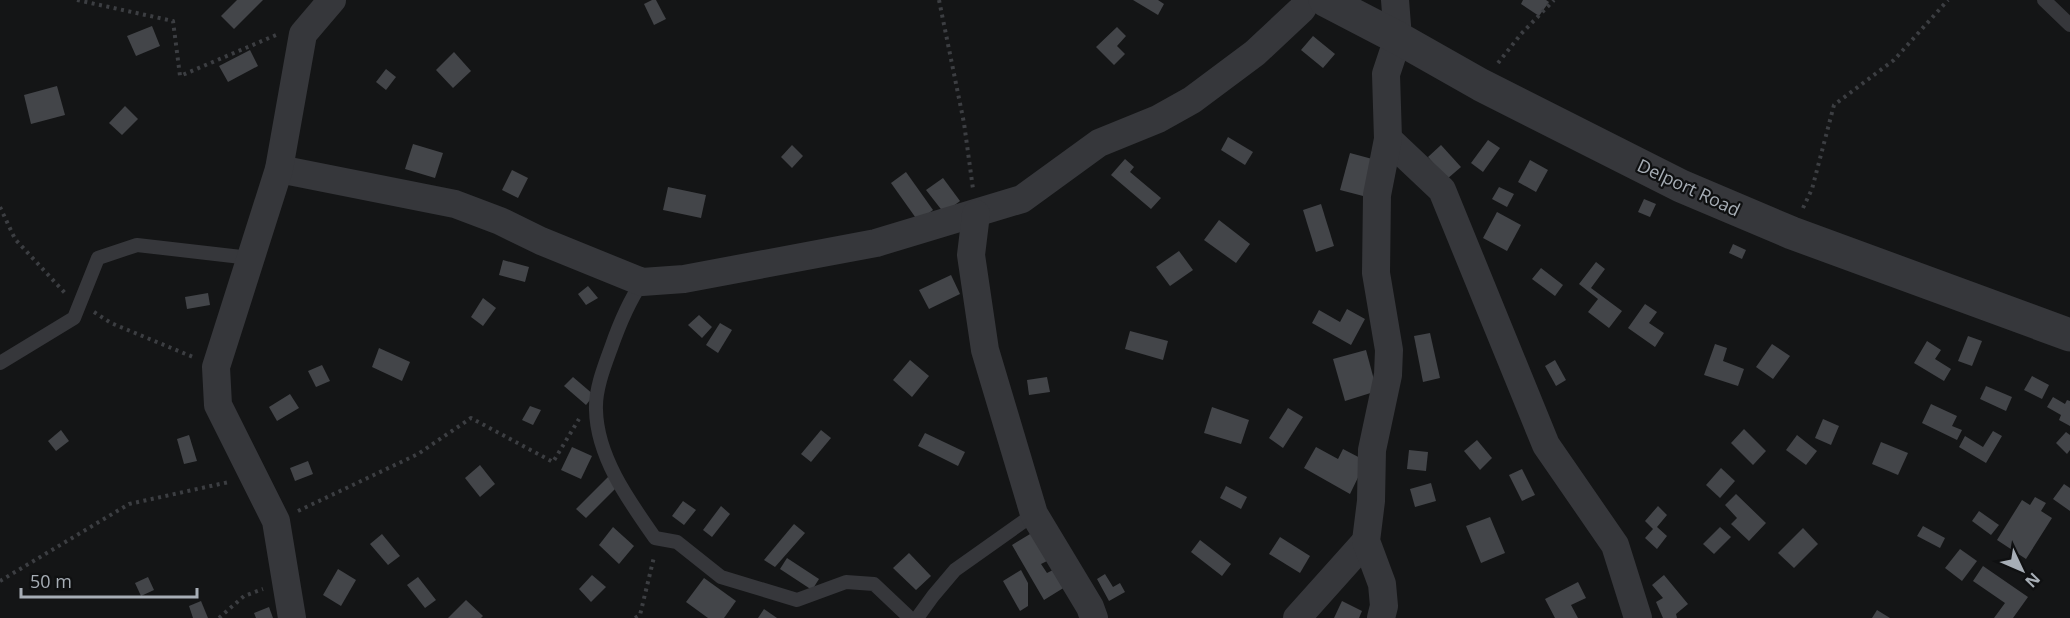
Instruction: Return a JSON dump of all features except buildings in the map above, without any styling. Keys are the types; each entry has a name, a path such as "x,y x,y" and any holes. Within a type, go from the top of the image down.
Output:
{"street":[{"path":"292,618 276,521 218,405 216,367 279,169 303,34 332,0"},
{"path":"279,169 455,204 642,282 684,279 876,243 1022,199 1099,143 1158,119 1192,100 1255,53 1302,9 1307,0"},
{"name":"Delport Road","path":"1325,0 1480,85 1682,186 1792,233 2070,334"},
{"path":"1381,618 1384,606 1382,584 1366,541 1371,501 1372,450 1388,375 1389,350 1376,273 1377,195 1388,139 1386,74 1398,38 1395,0"},
{"path":"1388,139 1442,190 1546,445 1615,545 1638,618"},
{"path":"976,214 971,255 985,350 1034,514 1090,607 1094,618"},
{"path":"1297,618 1366,541"}],"lane":[{"path":"2044,0 2070,25"},
{"path":"0,363 74,318 98,258 137,245 250,258"},
{"path":"642,282 630,300 604,366 596,410 600,438 616,477 655,538 677,542 722,577 797,600 846,582 874,584 910,618"},
{"path":"917,618 955,570 1034,514"}],"path":[{"path":"77,0 173,21 180,76 281,33 303,34"},
{"path":"939,0 964,123 976,214"},
{"path":"1480,85 1521,34 1554,0"},
{"path":"1792,233 1812,189 1834,105 1894,60 1948,0"},
{"path":"0,207 15,239 61,289 111,323 216,367"},
{"path":"276,521 418,454 471,417 553,462 584,411 597,420"},
{"path":"0,582 129,504 253,477"},
{"path":"635,618 640,615 657,544 655,538"},
{"path":"219,618 244,596 286,581"}]}
